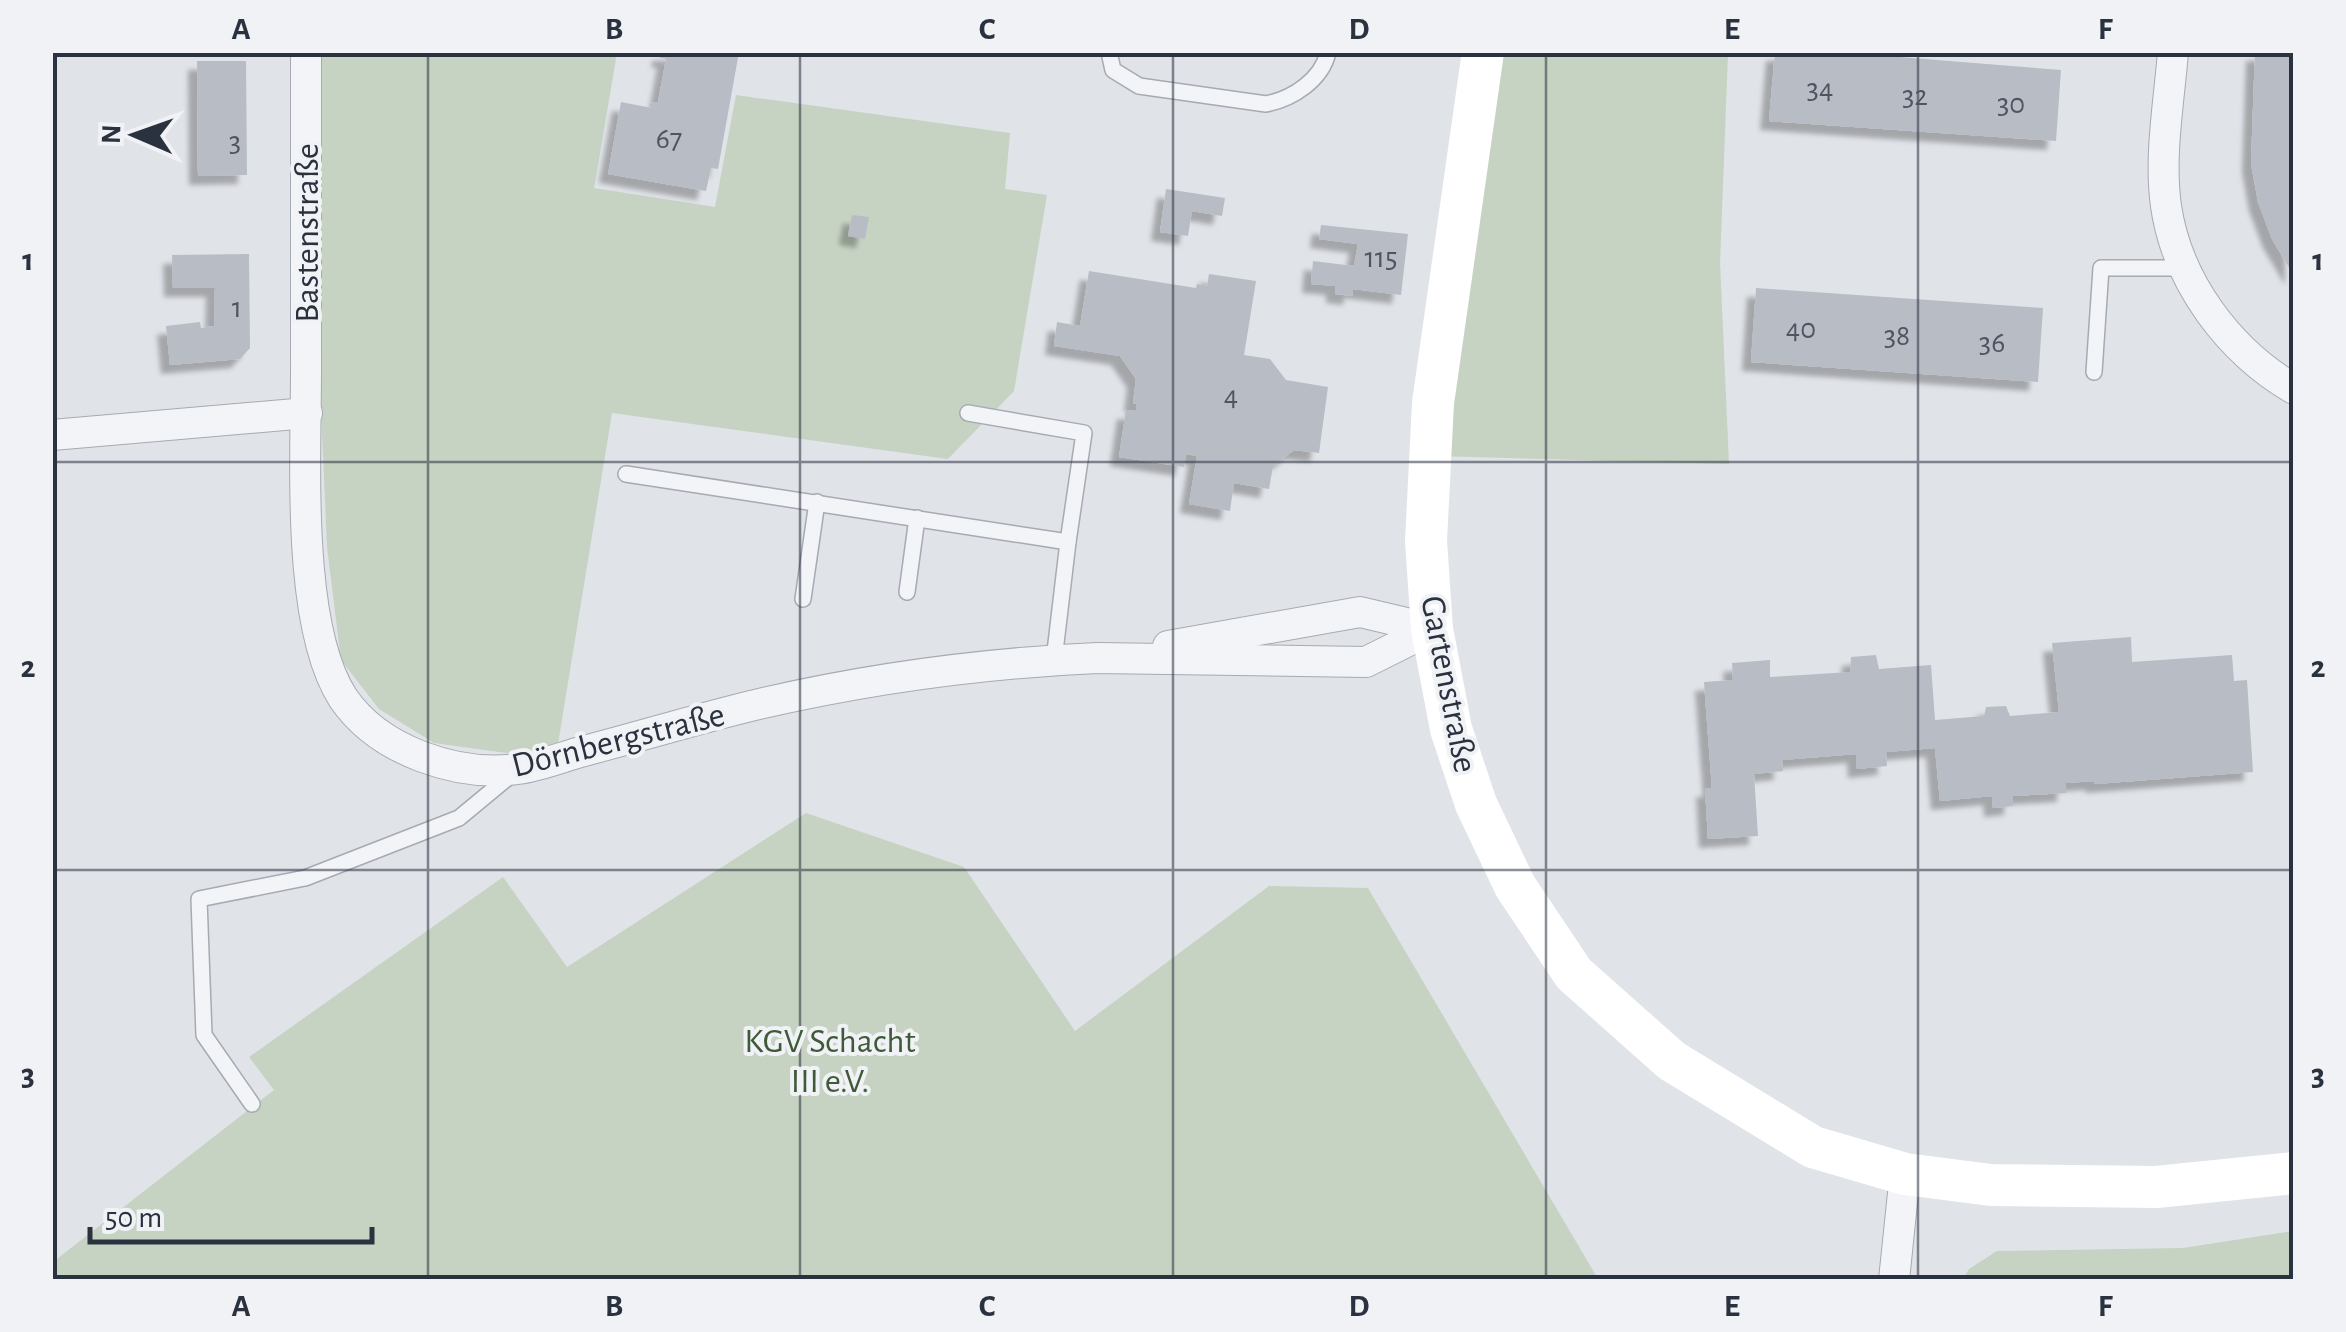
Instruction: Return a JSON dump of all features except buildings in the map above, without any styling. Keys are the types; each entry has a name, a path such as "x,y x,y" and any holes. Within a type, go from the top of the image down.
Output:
{"street":[{"name":"Bastenstraße","path":"306,52 306,413"},
{"name":"Gartenstraße","path":"1483,52 1433,403 1426,541 1432,628 1452,729 1476,804 1514,886 1574,974 1672,1061 1813,1147 1905,1174 1991,1185 2156,1187 2294,1173"},
{"path":"2173,52 2165,145 2166,207 2185,268 2215,322 2250,359 2294,389"},
{"path":"52,435 306,413"},
{"name":"Dörnbergstraße","path":"306,413 312,601 320,646 343,698 368,725 430,760 469,768 518,769 779,700 857,685 1096,658 1366,662 1432,628"},
{"name":"Dörnbergstraße","path":"1096,658 1360,612 1432,628"},
{"path":"1894,1280 1905,1174"}],"lane":[{"path":"1109,52 1113,70 1139,86 1266,104 1284,100 1304,88 1326,62 1328,52"},
{"path":"2094,372 2101,268 2185,268"},
{"path":"968,412 1084,434 1054,660"},
{"path":"626,474 1068,542"},
{"path":"803,599 817,502"},
{"path":"906,592 917,518"},
{"path":"252,1104 204,1034 200,899 305,878 460,818 518,769"}],"green space":[{"path":"314,53 617,53 594,188 715,207 736,95 1010,133 1005,189 1047,195 1014,391 948,459 612,413 558,744 520,755 434,743 379,709 341,660 327,547"},
{"path":"1488,53 1728,53 1720,263 1729,464 1435,456"},
{"name":"KGV Schacht III e.V.","path":"806,813 964,867 1075,1031 1269,886 1368,888 1598,1279 53,1279 53,1262 274,1090 249,1057 503,877 567,967"},
{"path":"2293,1231 2293,1279 1963,1279 1969,1269 1997,1251 2183,1248"}]}
